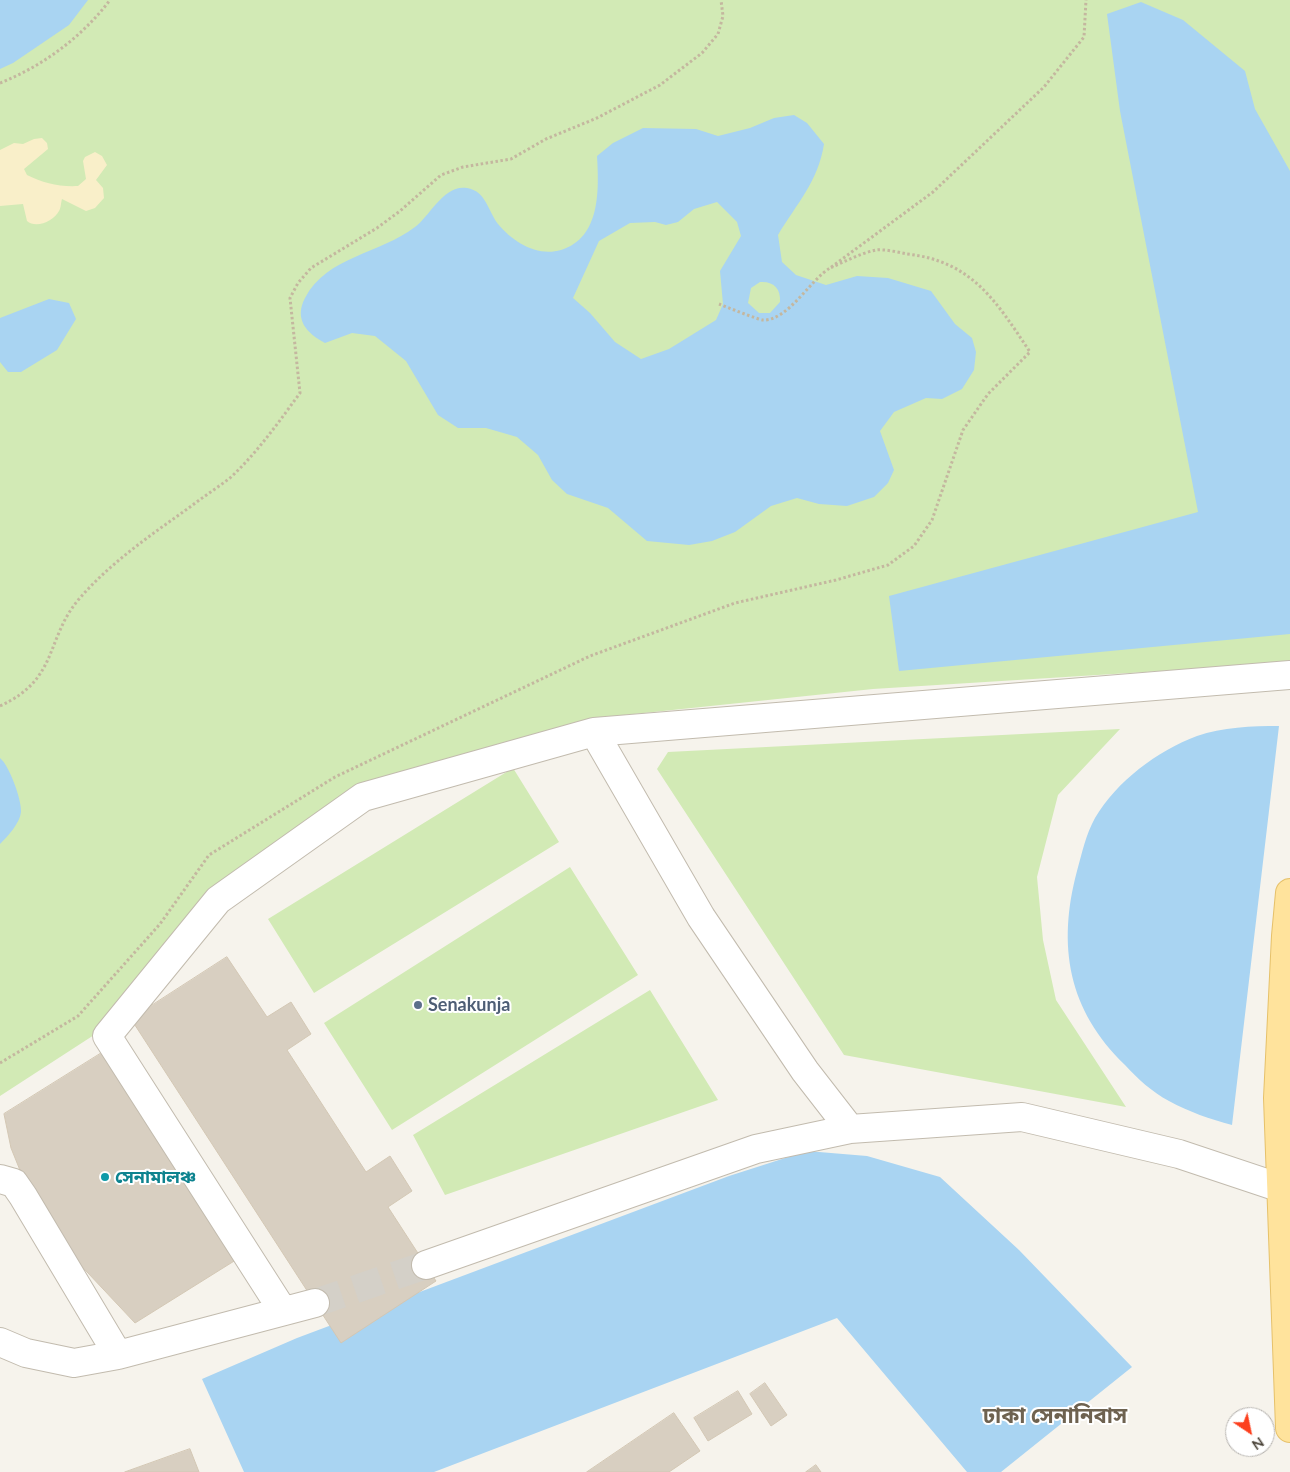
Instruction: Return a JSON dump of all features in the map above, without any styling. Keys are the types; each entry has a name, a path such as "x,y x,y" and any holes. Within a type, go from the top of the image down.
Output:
{"main road":[{"path":"1290,893 1278,1098 1285,1189 1290,1428"}],"lane":[{"path":"283,1311 108,1036 218,900 364,797 594,732 1290,675"},
{"path":"594,732 702,917 805,1071 850,1129"},
{"path":"426,1265 756,1149 850,1129 1022,1117 1179,1154 1285,1189"},
{"path":"0,1179 14,1183 23,1196 118,1354"},
{"path":"0,1342 26,1353 74,1363 118,1354 315,1303"}],"path":[{"path":"0,83 42,62 69,43 110,0"},
{"path":"0,706 13,700 29,688 46,666 64,623 77,601 104,572 229,478 269,436 300,393 290,298 298,283 311,268 377,228 441,176 463,166 511,159 546,139 597,118 660,84 702,53 718,34 723,16 721,0"},
{"path":"719,304 763,320 785,312 818,275 933,192 1044,87 1084,38 1086,0"},
{"path":"0,1063 78,1016 160,924 209,855 335,777 590,656 735,603 836,580 888,565 914,546 932,520 963,430 988,394 1030,352 1002,310 978,284 947,263 911,254 877,250 830,268"}],"green space":[{"path":"0,0 1290,0 1290,663 873,689 596,718 361,787 213,889 111,1024 0,1096"},
{"path":"1120,729 1058,795 1037,877 1043,940 1056,1000 1126,1107 844,1055 657,769 668,752"},
{"path":"513,768 559,842 314,993 268,919"},
{"path":"570,867 638,975 392,1130 324,1023"},
{"path":"650,990 718,1100 445,1195 413,1135"}],"sand":[{"path":"42,138 47,143 48,149 24,169 27,175 45,182 64,186 78,186 86,179 83,161 85,157 95,152 102,156 107,165 96,180 103,188 104,198 95,208 86,211 62,199 57,215 45,223 35,224 27,221 23,204 0,206 0,150 14,143 23,144"}],"water":[{"path":"0,0 88,0 69,25 13,63 0,69"},
{"path":"1141,2 1183,20 1245,71 1255,109 1290,171 1290,634 899,671 889,596 1198,512 1120,111 1107,14"},
{"path":"794,115 807,123 824,144 812,181 778,235 782,262 796,275 826,285 857,276 888,278 931,291 955,324 972,338 976,352 974,370 962,389 942,399 926,398 894,412 880,431 894,470 888,483 874,497 847,506 819,504 797,498 771,506 735,532 712,541 689,545 647,541 608,508 567,494 552,480 538,455 517,437 486,428 458,428 438,415 406,361 375,336 352,333 325,343 307,330 301,319 305,298 315,284 327,273 340,264 386,244 415,227 451,191 467,188 478,193 483,197 498,224 518,242 534,250 552,252 561,250 574,244 584,235 590,224 595,211 597,197 597,156 613,143 643,128 696,129 718,136 750,128 774,118","holes":["717,202 737,222 741,236 720,271 723,304 716,320 669,349 641,359 615,342 590,313 573,298 599,241 630,223 655,222 666,225 678,222 694,209","760,282 773,284 779,293 780,302 770,313 759,313 748,303 751,288"]},
{"path":"49,299 69,303 76,319 57,350 21,372 8,372 0,362 0,318"},
{"path":"1279,726 1232,1125 1192,1112 1163,1097 1140,1080 1106,1044 1091,1022 1079,999 1072,976 1068,951 1071,899 1084,844 1095,818 1104,804 1139,769 1167,750 1197,736 1237,728"},
{"path":"0,758 4,762 14,783 21,812 16,825 0,844"},
{"path":"807,1151 867,1156 940,1177 1019,1250 1132,1367 1001,1472 967,1472 837,1318 434,1472 244,1472 202,1379 297,1338 729,1176"}],"building":[{"path":"227,957 267,1017 291,1002 311,1034 287,1050 366,1172 390,1156 412,1191 388,1207 436,1281 341,1343 131,1019"},
{"name":"সেনামালঞ্চ","path":"108,1049 239,1258 135,1323 72,1256 28,1190 11,1148 4,1114"},
{"path":"765,1383 787,1415 771,1426 750,1394"},
{"path":"738,1391 752,1414 708,1441 694,1418"},
{"path":"674,1413 700,1451 669,1472 587,1472"},
{"path":"190,1449 199,1472 125,1472"},
{"path":"816,1465 821,1472 806,1472"}],"tunnel":[{"path":"315,1303 426,1265"}],"place":[{"name":"Senakunja","path":"418,1005"},
{"name":"সেনামালঞ্চ","path":"105,1177"}],"district":[{"name":"ঢাকা সেনানিবাস","path":"1055,1416"}]}
